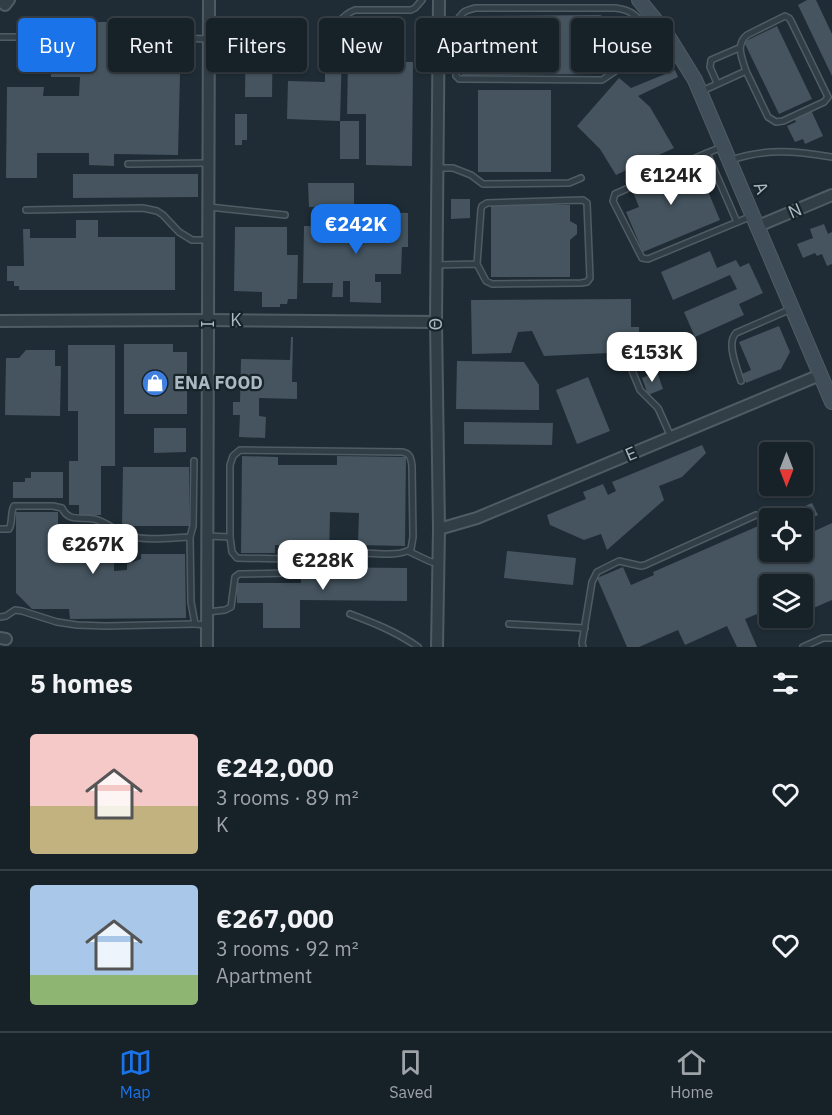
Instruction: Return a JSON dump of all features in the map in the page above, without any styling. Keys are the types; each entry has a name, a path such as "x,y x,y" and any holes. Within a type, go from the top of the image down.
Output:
{"street":[{"name":"Ι","path":"209,0 209,18"},
{"name":"Θ","path":"437,647 440,529 435,322 439,0"},
{"name":"Α","path":"639,0 649,18"},
{"name":"Α","path":"673,49 687,64 700,92 832,401"},
{"name":"Ι","path":"207,647 209,72"},
{"name":"Ν","path":"756,221 832,195"},
{"name":"Κ","path":"0,321 435,322"},
{"name":"Ε","path":"440,529 477,518 820,375"}],"lane":[{"path":"342,18 346,13 355,10 411,10 422,0"},
{"path":"475,8 626,9 657,32 659,52 657,58 620,68 602,80 459,79 456,76 454,32 456,21 465,11 475,8"},
{"path":"782,17 787,17 828,97 824,102 776,122 768,117 746,71 739,48 747,35 782,17"},
{"path":"0,37 18,37"},
{"path":"717,83 710,62 713,58 739,48"},
{"path":"700,92 746,71"},
{"path":"723,147 621,190 615,194 613,201 640,256 644,259 737,222 756,221"},
{"path":"729,161 773,151 791,151 832,157"},
{"path":"707,153 737,222"},
{"path":"128,164 209,163"},
{"path":"438,168 453,168 471,175 483,184 569,183 581,178"},
{"path":"584,200 587,203 590,278 587,282 581,284 492,284 486,281 477,264 481,209 484,204 584,200"},
{"path":"209,207 285,215"},
{"path":"26,210 143,208 164,215 179,232 192,240 208,240"},
{"path":"436,265 477,264"},
{"path":"741,381 733,354 731,340 733,336 792,308"},
{"path":"631,368 640,390 658,408 671,437"},
{"path":"240,450 402,452 409,455 412,466 413,546 408,551 358,553 333,560 237,558 232,552 230,537 232,456 240,450"},
{"path":"194,461 193,525 189,537 191,602 195,624"},
{"path":"0,529 9,529 11,526 14,506 53,506 62,508 64,514 69,517 96,519 125,534 142,539 189,537"},
{"path":"583,647 592,582 597,572 619,561 645,565 756,515"},
{"path":"193,525 230,537"},
{"path":"408,551 422,559 439,564"},
{"path":"207,612 231,607 235,577 239,574 294,573"},
{"path":"0,617 15,610 76,625 207,625"},
{"path":"350,614 387,628 418,647"},
{"path":"510,624 585,628"},
{"path":"803,647 823,638 832,638"}],"building":[{"path":"807,0 816,0 832,34 832,76 798,5"},
{"path":"600,15 607,18 571,18 571,72 601,72 601,74 462,75 462,72 559,72 559,18 461,18 461,16"},
{"path":"96,22 108,22 108,72 187,72 187,74 180,74 178,155 114,154 114,166 89,165 89,153 37,153 37,178 6,178 7,87 44,87 43,96 79,96 80,77 51,77 51,72 96,72"},
{"path":"777,26 812,99 779,114 744,42"},
{"path":"404,62 413,62 412,166 366,165 366,114 347,114 348,72 404,72"},
{"path":"675,70 678,77 638,96 650,107 674,148 616,175 600,149 577,126 619,78 631,88"},
{"path":"245,72 272,72 272,97 245,97"},
{"path":"325,72 341,72 340,121 287,119 288,81 325,82"},
{"path":"478,90 551,90 551,172 478,172"},
{"path":"811,110 823,136 805,144 803,139 795,142 787,126 796,122 794,118"},
{"path":"235,114 247,114 247,140 242,140 242,145 235,145"},
{"path":"340,121 359,121 359,159 340,159"},
{"path":"695,160 720,220 643,252 626,212 639,207 631,187"},
{"path":"73,174 198,174 198,197 73,198"},
{"path":"308,183 354,183 354,207 309,207"},
{"path":"451,199 470,199 470,218 451,219"},
{"path":"491,205 570,205 570,221 577,225 577,234 570,240 570,277 491,277"},
{"path":"373,212 408,213 408,247 402,247 401,274 375,274 375,282 381,282 381,303 350,302 350,281 343,281 343,297 332,297 333,283 303,283 304,226 373,227"},
{"path":"76,220 98,220 98,237 175,237 175,290 19,290 19,286 14,286 14,281 7,281 7,266 24,266 23,229 30,229 30,238 76,238"},
{"path":"824,224 828,234 832,232 832,264 827,266 822,254 817,256 815,253 803,258 797,244 813,238 810,229"},
{"path":"235,227 287,227 287,255 298,255 297,299 288,299 287,304 280,304 280,307 262,307 262,292 234,291"},
{"path":"710,251 717,268 736,260 740,267 749,263 763,293 739,304 744,315 695,337 684,312 737,289 730,275 673,300 661,272"},
{"path":"631,299 631,327 639,327 639,339 631,352 544,356 532,331 518,332 511,353 472,354 471,300"},
{"path":"779,326 790,352 781,369 746,383 742,374 751,370 739,342"},
{"path":"291,337 293,337 292,382 297,382 297,399 259,398 259,416 266,417 265,438 239,437 240,415 233,415 233,402 240,402 241,359 290,360"},
{"name":"ENA FOOD","path":"124,344 173,344 173,352 187,352 187,414 124,414"},
{"path":"68,345 115,345 115,466 101,466 101,515 79,515 79,505 69,505 69,461 78,461 78,411 68,411"},
{"path":"26,350 55,350 55,366 61,366 60,416 5,415 6,358 19,358"},
{"path":"457,361 524,362 539,385 539,410 456,409"},
{"path":"657,372 663,389 648,395 642,378"},
{"path":"588,377 610,431 577,444 556,390"},
{"path":"464,422 553,423 552,445 464,444"},
{"path":"154,428 186,428 186,452 154,453"},
{"path":"702,445 706,453 682,477 659,486 664,500 607,550 601,534 584,540 550,525 547,515 586,499 583,492 603,484 608,495 616,491 612,482"},
{"path":"242,456 278,457 278,465 337,465 337,456 406,457 405,546 358,545 359,513 330,512 329,557 294,556 294,546 275,545 275,553 241,553"},
{"path":"123,467 189,467 189,526 122,526"},
{"path":"31,472 63,472 63,498 13,498 13,482 25,482 25,478 31,478"},
{"path":"812,503 818,515 813,517 813,508 800,508"},
{"path":"16,512 58,512 58,534 71,534 71,525 97,526 96,554 114,554 114,571 127,570 127,564 141,559 141,554 185,554 186,618 70,619 69,609 32,609 16,593"},
{"path":"832,523 832,600 813,608 813,574 759,574 759,619 757,614 745,619 757,647 737,647 727,626 685,645 678,630 639,647 627,647 597,578 623,567 631,585 654,575 653,572 759,526 759,562 813,562 813,532"},
{"path":"507,551 576,558 573,585 504,578"},
{"path":"301,567 407,568 407,601 300,600 300,628 263,628 263,603 237,603 237,583 301,583"}],"place":[{"name":"ENA FOOD","path":"155,383"}]}
